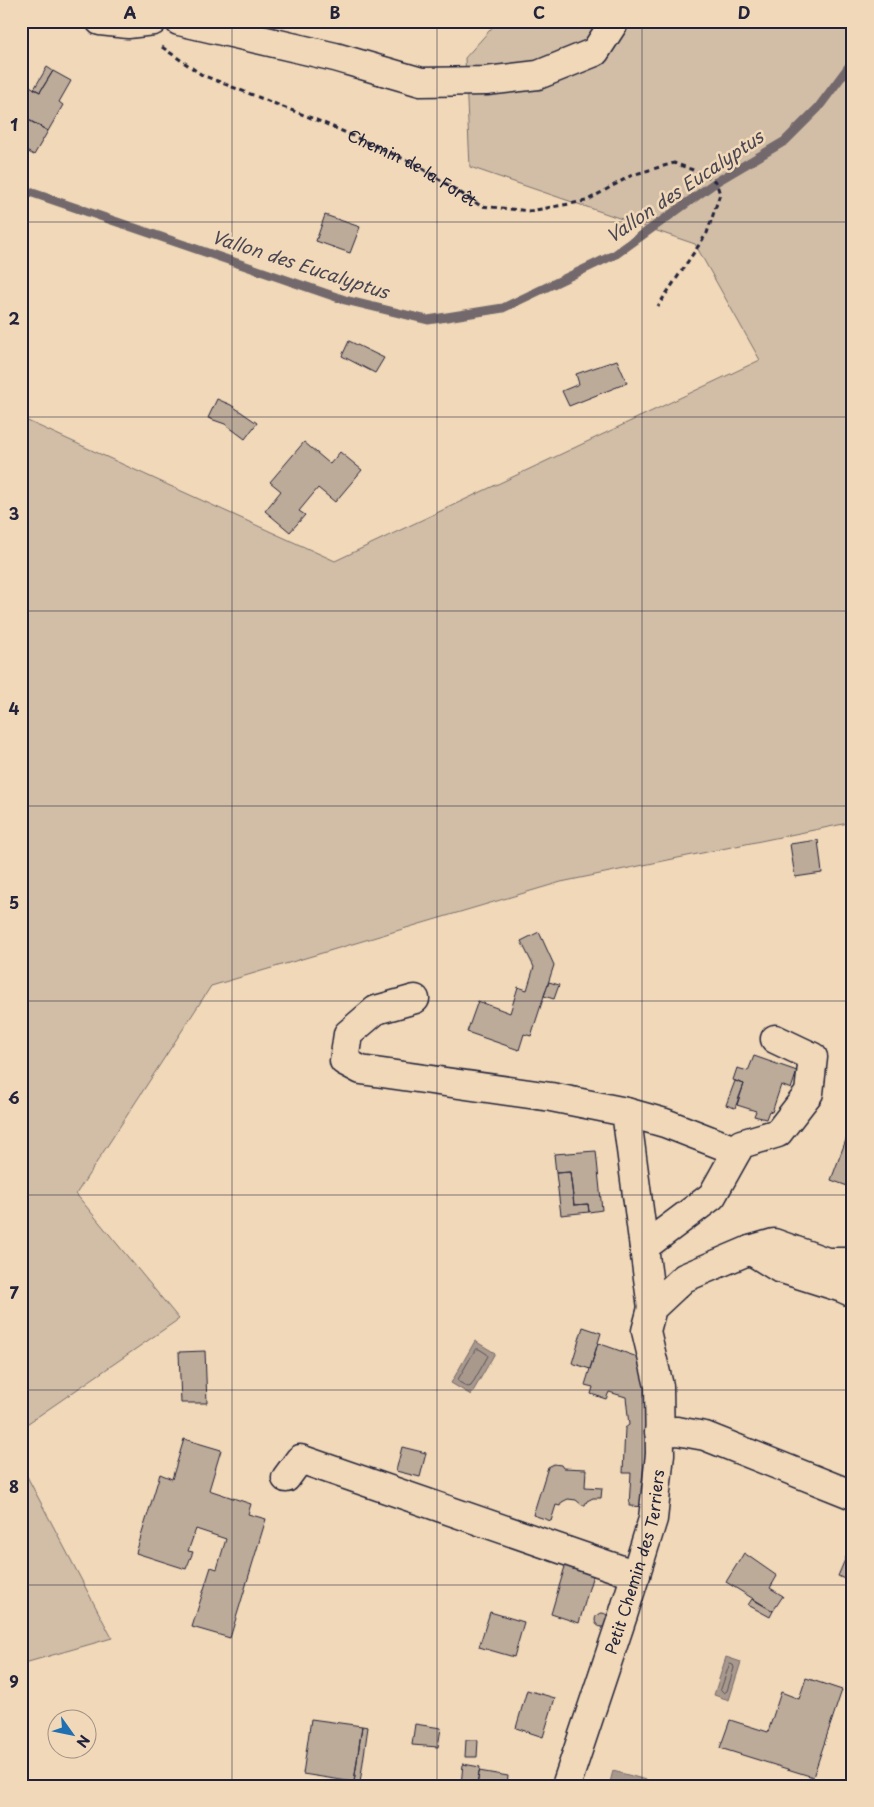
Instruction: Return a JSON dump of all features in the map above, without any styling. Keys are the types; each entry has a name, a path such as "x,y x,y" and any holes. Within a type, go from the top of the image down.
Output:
{"street":[{"path":"100,21 141,23"},
{"path":"179,21 335,57 421,82 486,81 538,75 595,52 615,21"},
{"path":"415,999 376,1010 348,1034 344,1061 361,1070 551,1096 626,1112 665,1123 737,1151"},
{"path":"644,1247 712,1196 741,1144 778,1133 810,1093 813,1057 775,1039"},
{"name":"Petit Chemin des Terriers","path":"566,1786 653,1518 660,1454 659,1386 649,1320 644,1247 626,1112"},
{"path":"649,1320 684,1278 750,1250 774,1243 827,1262 853,1262"},
{"path":"750,1250 779,1268 853,1293"},
{"path":"659,1432 677,1431 705,1436 853,1495"},
{"path":"286,1478 300,1459 636,1575"}],"path":[{"name":"Chemin de la Forêt","path":"141,23 202,75 324,123 415,164 481,206 530,211 586,201 632,175 674,163 704,174 716,182 720,194 707,233 658,306"}],"shaded area":[{"path":"498,21 853,21 853,822 561,882 211,986 76,1194 179,1319 21,1428 21,418 335,561 760,360 695,244 470,167 465,58"},
{"path":"21,1465 112,1638 21,1664"}],"water":[{"path":"475,1341 495,1353 471,1395 451,1383"},
{"path":"726,1657 741,1662 729,1700 714,1695"},
{"path":"613,1771 658,1783 657,1786 609,1786"}],"building":[{"path":"47,67 53,71 40,92 34,89"},
{"path":"53,71 71,81 59,102 63,105 48,131 21,116 21,81 40,92"},
{"path":"24,117 48,131 34,155 21,148 21,122"},
{"path":"325,215 360,227 350,253 316,241"},
{"path":"349,341 384,358 375,373 342,356"},
{"path":"617,360 627,383 569,406 562,391 579,384 576,374"},
{"path":"217,399 231,405 257,423 245,439 225,424 208,418"},
{"path":"304,442 330,464 340,452 362,470 335,502 318,488 299,511 305,515 290,532 265,511 281,491 270,482"},
{"path":"818,840 822,873 795,877 790,844"},
{"path":"539,932 554,965 531,1036 524,1034 519,1050 467,1032 478,1001 510,1013 518,987 527,990 534,967 521,941"},
{"path":"549,982 559,985 554,999 544,996"},
{"path":"754,1056 797,1071 791,1089 781,1085 772,1112 769,1111 766,1119 754,1116 756,1111 737,1105 744,1084 733,1080 737,1068 748,1071"},
{"path":"735,1081 744,1084 735,1108 726,1105"},
{"path":"853,1121 853,1188 831,1180"},
{"path":"596,1151 602,1210 589,1212 588,1204 574,1205 570,1172 556,1173 554,1154"},
{"path":"570,1172 574,1205 588,1204 589,1212 561,1215 556,1173"},
{"path":"583,1327 601,1333 590,1369 572,1363"},
{"path":"598,1343 643,1359 653,1457 649,1507 629,1506 631,1473 623,1473 625,1428 629,1425 626,1397 609,1392 606,1399 591,1394 593,1387 585,1385"},
{"path":"205,1351 207,1403 181,1403 179,1352"},
{"path":"184,1439 221,1450 209,1490 251,1504 248,1514 266,1519 230,1638 192,1627 211,1567 217,1569 226,1539 196,1529 188,1551 193,1552 186,1569 136,1553 160,1474 172,1479"},
{"path":"402,1447 426,1453 420,1477 396,1471"},
{"path":"554,1464 561,1465 563,1468 586,1469 585,1487 602,1488 601,1498 593,1498 587,1501 585,1505 576,1500 568,1499 562,1502 560,1506 556,1505 551,1521 533,1515 548,1467"},
{"path":"744,1553 777,1576 770,1588 783,1596 773,1611 726,1582"},
{"path":"847,1555 853,1558 853,1583 838,1576"},
{"path":"566,1563 594,1571 579,1623 551,1614"},
{"path":"752,1599 773,1611 770,1617 748,1605"},
{"path":"490,1612 524,1622 514,1657 479,1647"},
{"path":"602,1613 607,1615 609,1620 607,1625 602,1627 597,1625 595,1620 597,1615"},
{"path":"806,1678 842,1690 813,1777 720,1748 730,1720 768,1732 781,1692 799,1699"},
{"path":"527,1690 555,1698 543,1737 516,1728"},
{"path":"311,1719 362,1726 354,1782 303,1774"},
{"path":"415,1724 441,1728 438,1747 412,1745"},
{"path":"362,1726 368,1727 360,1783 354,1782"},
{"path":"466,1740 478,1740 477,1757 465,1757"},
{"path":"463,1764 480,1767 477,1786 461,1786"},
{"path":"479,1771 508,1776 507,1786 477,1786"}],"waterway":[{"name":"Vallon des Eucalyptus","path":"21,189 345,300 428,320 503,308 616,254 716,182 785,141 818,108 853,61"}]}
